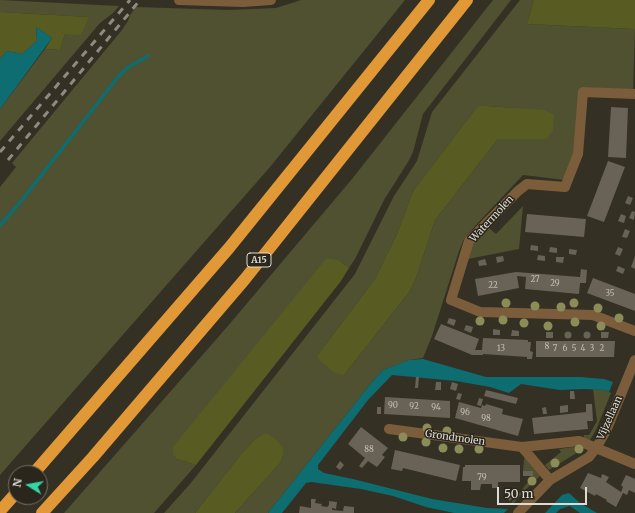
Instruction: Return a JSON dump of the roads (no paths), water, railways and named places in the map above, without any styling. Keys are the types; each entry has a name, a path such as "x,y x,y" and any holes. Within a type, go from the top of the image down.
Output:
{"highway":[{"path":"41,465 224,254 429,0"},
{"name":"A15","path":"42,513 93,457 244,279 467,0"},
{"path":"0,511 8,502"}],"street":[{"path":"179,0 243,2 271,0"},
{"name":"Watermolen","path":"635,94 583,92 578,154 565,187 527,184 518,191 469,241 451,300 480,312 593,315 635,331"},
{"name":"Vijzellaan","path":"518,513 550,480 589,457 596,448 606,431 635,360"},
{"name":"Grondmolen","path":"389,430 522,447 579,441 635,464"},
{"path":"522,447 550,480"}],"water":[{"path":"36,27 52,38 0,109 0,59 7,51 22,54 37,41"},
{"path":"423,359 486,377 580,377 604,379 613,382 609,392 606,390 584,389 560,390 521,384 509,393 490,387 456,381 392,375 368,400 318,465 318,469 324,473 432,499 487,508 508,509 504,513 454,513 426,507 393,496 361,489 311,482 306,483 282,513 268,513 383,370 409,360"},
{"path":"569,493 580,503 597,513 580,513 570,506 560,509 556,513 545,513 562,495"}],"waterway":[{"path":"0,225 18,205 118,77 127,68 148,56"}],"railway":[{"path":"0,152 130,0"},
{"path":"8,160 140,0"}]}
